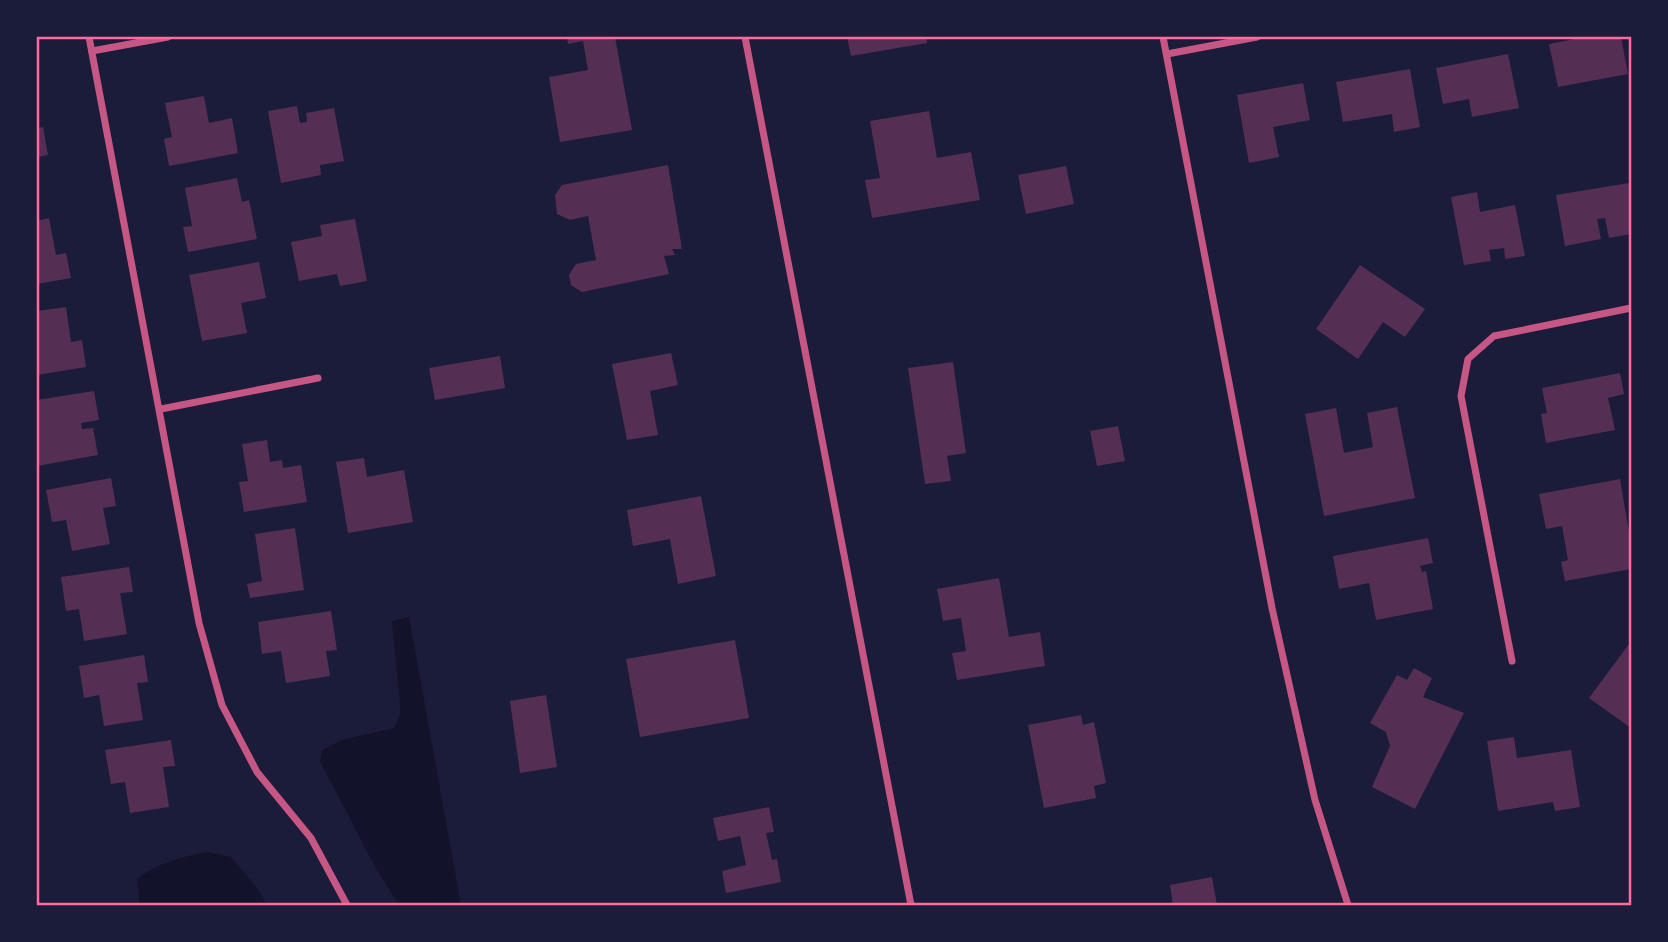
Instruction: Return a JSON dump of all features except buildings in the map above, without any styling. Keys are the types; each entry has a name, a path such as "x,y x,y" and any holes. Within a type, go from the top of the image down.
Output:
{"street":[{"path":"89,37 199,623 222,705 257,772 311,838 347,905"},
{"path":"92,51 168,37"},
{"path":"745,37 911,905"},
{"path":"1163,37 1272,608 1315,800 1348,905"},
{"path":"1167,54 1257,37"},
{"path":"1512,661 1461,396 1468,359 1494,336 1631,308"},
{"path":"161,410 318,377"}],"shaded area":[{"path":"409,617 461,905 399,905 374,865 320,761 322,750 342,740 394,728 400,714 400,704 392,621"},
{"path":"207,852 231,857 257,888 267,905 140,905 137,879 161,865"}]}
